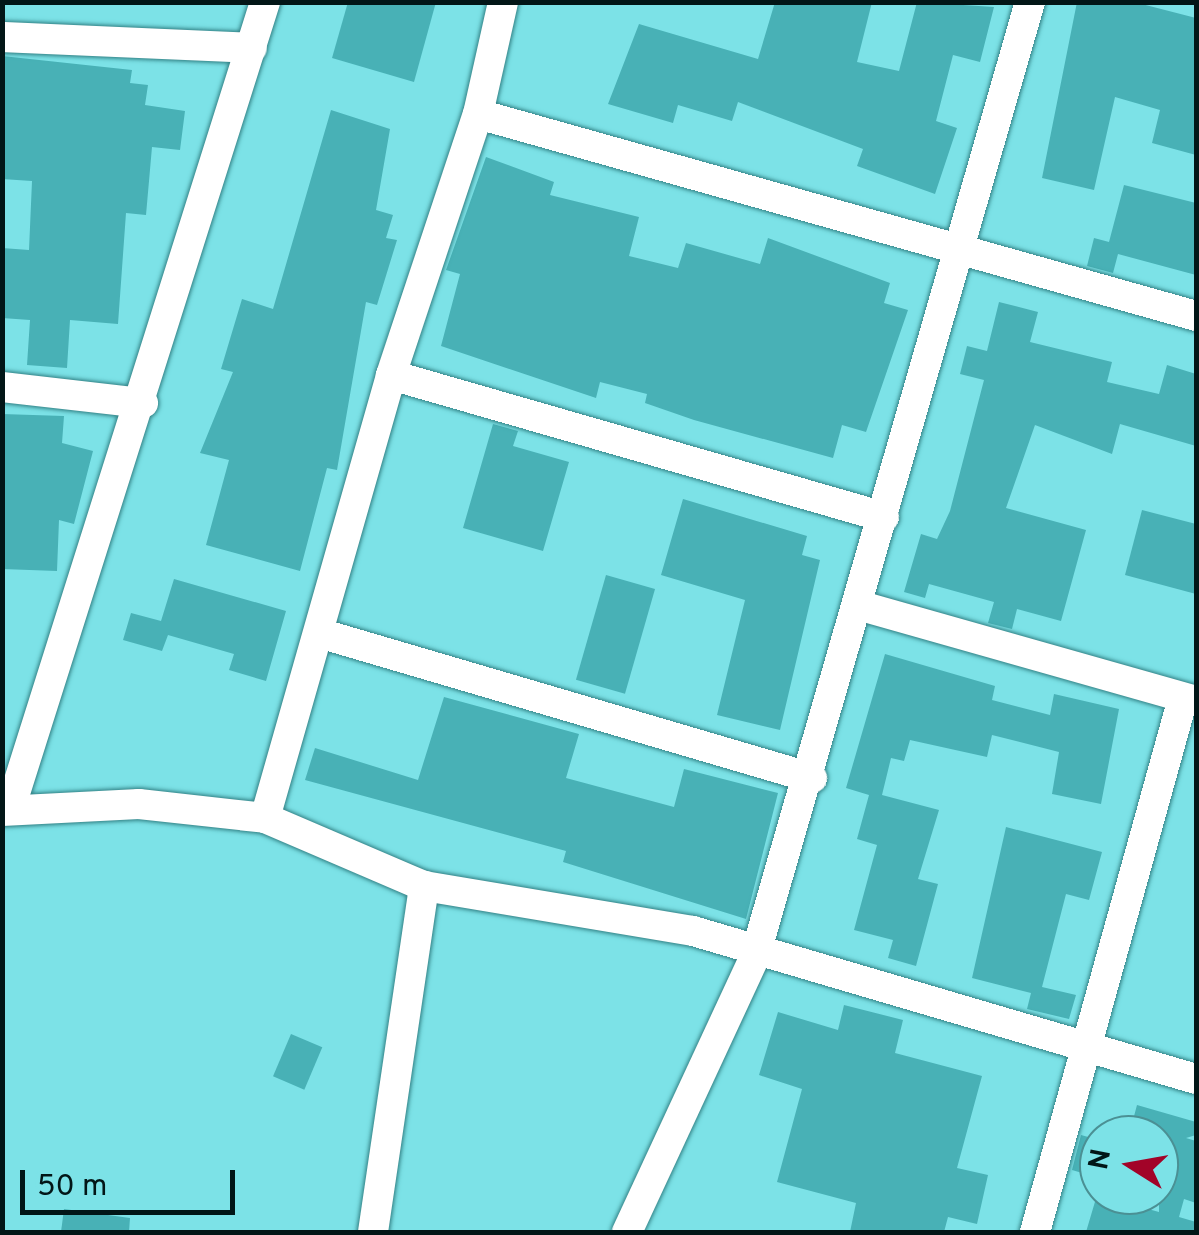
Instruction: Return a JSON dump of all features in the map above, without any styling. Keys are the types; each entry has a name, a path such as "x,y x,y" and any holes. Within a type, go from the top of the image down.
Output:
{"street":[{"path":"265,2 143,402 6,810 138,804 265,818 424,886 693,931 755,956 1196,1079"},
{"path":"265,818 391,376 478,114 503,2"},
{"path":"627,1232 755,956 812,778 1030,2"},
{"path":"2,36 252,48"},
{"path":"478,114 1196,316"},
{"path":"391,376 884,516"},
{"path":"2,387 143,402"},
{"path":"861,606 1190,699 1081,1048 1036,1232"},
{"path":"319,633 812,778"},
{"path":"373,1232 424,886"}],"building":[{"path":"348,2 436,2 414,82 332,58"},
{"path":"775,2 872,2 857,62 899,71 917,2 994,7 980,62 953,55 936,121 957,128 935,194 857,166 863,149 738,102 732,121 678,105 673,123 608,104 639,24 758,59"},
{"path":"1077,2 1134,2 1196,18 1196,155 1152,143 1160,110 1115,97 1094,190 1042,178"},
{"path":"2,56 132,70 130,83 148,85 145,105 185,111 180,150 152,147 146,215 126,213 118,324 70,320 67,368 27,365 30,320 2,318 2,248 29,250 32,181 2,179"},
{"path":"331,110 390,129 376,210 393,215 386,238 397,240 377,305 366,302 337,470 327,468 300,571 206,545 229,460 200,453 233,372 221,369 242,299 273,309"},
{"path":"486,157 554,182 550,195 639,217 629,256 678,268 686,243 760,264 768,238 890,283 884,303 908,310 866,432 842,425 833,458 694,420 645,403 647,394 600,382 596,398 441,346 460,274 446,270"},
{"path":"1124,185 1196,203 1196,275 1118,254 1113,273 1087,266 1094,238 1109,242"},
{"path":"999,302 1038,312 1030,342 1112,362 1107,382 1159,394 1167,365 1196,374 1196,446 1120,424 1112,454 1035,425 1006,508 1086,530 1061,621 1017,609 1012,629 988,623 994,602 929,584 925,598 904,592 921,534 937,539 950,511 984,380 960,374 967,346 987,351"},
{"path":"2,414 64,416 62,443 93,451 74,524 59,520 57,571 2,569"},
{"path":"493,424 518,431 513,446 569,462 543,551 463,528"},
{"path":"683,499 807,536 802,555 820,560 780,730 717,715 745,600 661,575"},
{"path":"1142,510 1196,524 1196,594 1125,575"},
{"path":"606,575 655,589 625,694 576,680"},
{"path":"174,579 286,611 266,681 229,670 234,654 168,635 162,651 123,640 131,613 161,621"},
{"path":"885,654 995,686 992,700 1050,715 1054,694 1119,709 1101,804 1052,794 1059,752 992,735 987,757 910,740 904,761 891,758 882,795 939,810 918,879 938,884 916,966 888,958 893,940 854,930 877,845 857,839 869,795 846,788"},
{"path":"444,697 579,734 566,778 674,807 684,769 778,793 746,919 563,862 566,851 305,780 315,748 418,780"},
{"path":"1006,827 1102,852 1089,900 1066,894 1042,987 1076,995 1069,1019 1027,1009 1031,993 972,978"},
{"path":"844,1005 903,1020 895,1053 982,1076 957,1168 988,1175 977,1224 948,1217 944,1232 850,1232 856,1203 777,1182 802,1089 759,1075 778,1012 838,1030"},
{"path":"291,1034 322,1047 304,1090 273,1076"},
{"path":"1137,1105 1172,1115 1134,1115"},
{"path":"1179,1117 1196,1122 1196,1135 1186,1138 1196,1141 1196,1203 1184,1199 1179,1217 1196,1222 1196,1232 1086,1232 1091,1215 1179,1215"},
{"path":"1079,1143 1079,1172 1072,1170"},
{"path":"64,1209 130,1218 129,1232 61,1232"}]}
